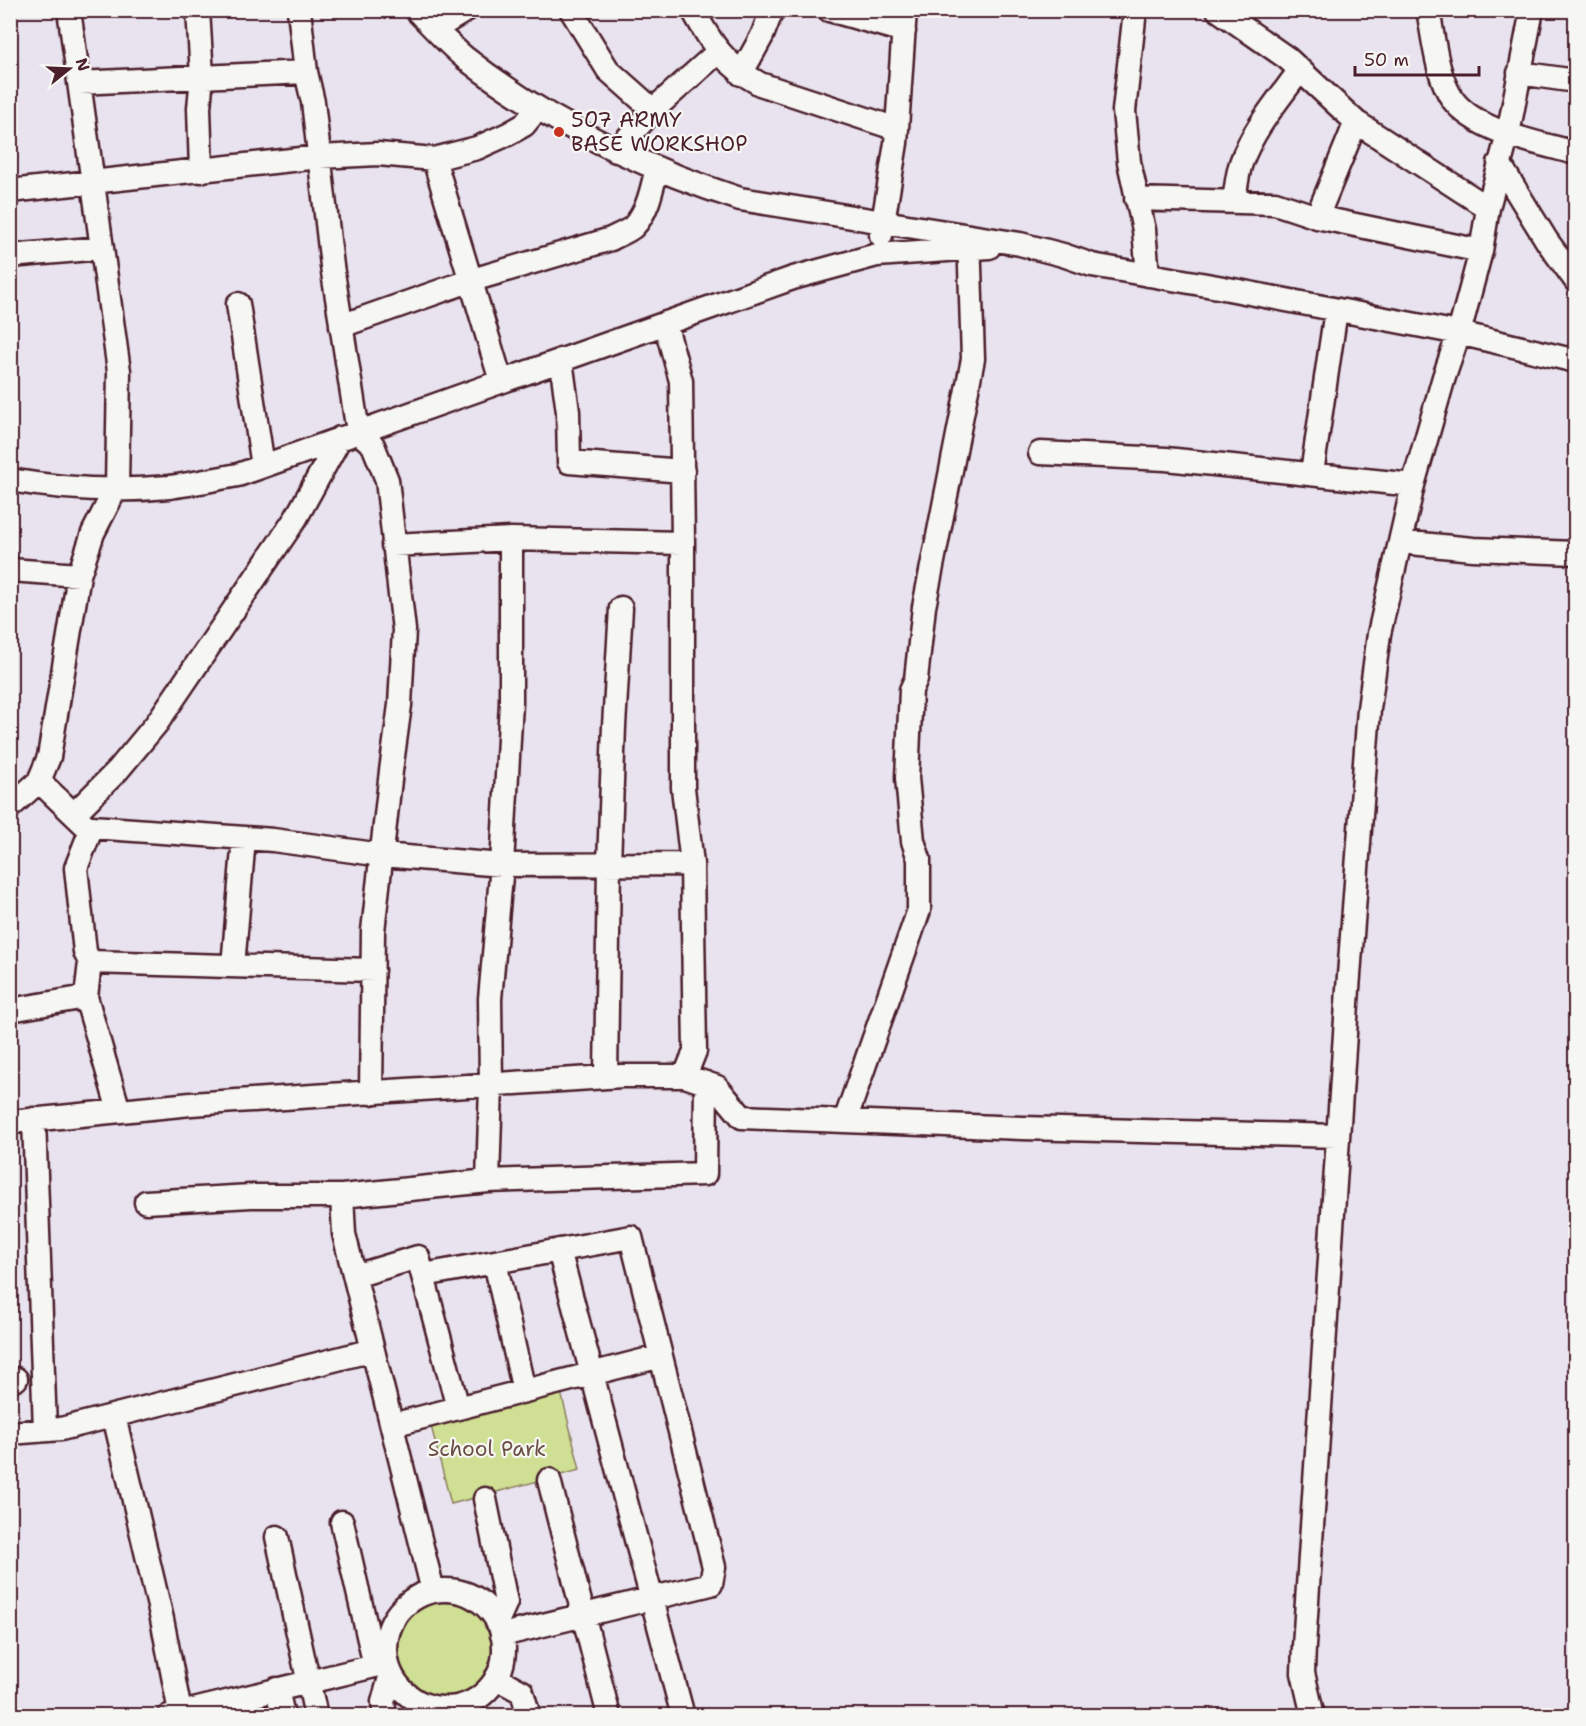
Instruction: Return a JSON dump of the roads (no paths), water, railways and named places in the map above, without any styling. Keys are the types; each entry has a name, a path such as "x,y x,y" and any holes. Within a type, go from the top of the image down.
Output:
{"street":[{"path":"10,807 39,781 49,757 79,575 93,533 116,489 119,371 69,10"},
{"path":"198,10 202,76 199,108 201,171"},
{"path":"119,1111 86,996 90,962 85,952 76,868 83,820 118,770 158,723 349,435 341,326 299,10"},
{"path":"416,10 464,57 537,109 616,151 702,187 740,199 883,222 970,243"},
{"path":"435,29 466,10"},
{"path":"571,10 608,70 653,110"},
{"path":"693,10 710,43 741,74 760,84 897,129"},
{"path":"741,74 762,36 772,10"},
{"path":"829,10 904,21 897,129 877,255"},
{"path":"1135,10 1125,111 1129,162 1144,230 1148,275"},
{"path":"1428,10 1441,74 1454,100 1472,117 1508,134 1575,153"},
{"path":"1313,1716 1304,1673 1304,1646 1369,709 1379,634 1413,485 1481,251 1488,208 1508,134 1532,10"},
{"path":"1221,11 1287,58 1356,122 1488,208"},
{"path":"616,151 653,110 718,52"},
{"path":"1234,201 1241,165 1248,149 1258,130 1300,70"},
{"path":"79,83 306,72"},
{"path":"1519,73 1575,81"},
{"path":"10,191 319,157 378,154 434,159 477,148 508,134 524,125 537,109"},
{"path":"1317,217 1356,122"},
{"path":"434,159 501,381"},
{"path":"1499,164 1575,281"},
{"path":"341,326 470,281 611,239 631,229 641,217 657,168"},
{"path":"1136,199 1275,203 1317,217 1481,251"},
{"path":"844,1121 919,910 919,859 913,841 907,778 910,690 916,679 924,607 973,359 970,243"},
{"path":"10,480 59,488 116,489 168,487 238,475 793,278 877,255 970,243 1020,244 1092,265 1459,333 1575,361"},
{"path":"10,256 102,248"},
{"path":"238,304 263,466"},
{"path":"1312,473 1336,310"},
{"path":"146,1202 251,1196 342,1196 488,1181 705,1174 695,1079 692,864 683,788 681,381 664,323"},
{"path":"561,360 568,412 569,462 682,471"},
{"path":"349,435 373,445 387,480 404,630 400,705 374,931 371,1093"},
{"path":"1040,453 1166,459 1413,485"},
{"path":"393,545 511,539 683,543"},
{"path":"488,1181 491,1085 490,999 502,865 511,703 511,539"},
{"path":"1400,543 1473,549 1575,552"},
{"path":"10,570 79,575"},
{"path":"606,1077 609,864 621,608"},
{"path":"39,781 83,820 382,855 502,865 692,864"},
{"path":"233,966 244,838"},
{"path":"90,962 373,970"},
{"path":"10,1010 86,996"},
{"path":"10,1122 191,1104 606,1077 695,1079 717,1087 742,1117 1022,1128 1338,1136"},
{"path":"34,1119 45,1431"},
{"path":"342,1196 344,1234 433,1591"},
{"path":"424,1275 631,1237 714,1567 711,1584 583,1615 500,1629"},
{"path":"560,1250 683,1716"},
{"path":"355,1276 418,1257 458,1408"},
{"path":"495,1262 524,1391"},
{"path":"10,1433 61,1429 373,1350"},
{"path":"392,1425 661,1356"},
{"path":"114,1416 162,1619 174,1714 277,1689 384,1668"},
{"path":"549,1480 609,1716"},
{"path":"342,1522 384,1668 401,1689 421,1703 459,1711 464,1705 482,1694 496,1678 503,1659 500,1629 506,1602 485,1499"},
{"path":"277,1537 316,1716"},
{"path":"385,1716 383,1702 386,1643 393,1618 411,1599 433,1591 447,1589 467,1594 485,1605 500,1629"},
{"path":"496,1678 522,1692 529,1716"},
{"path":"277,1689 283,1716"}],"place":[{"name":"507 ARMY BASE WORKSHOP","path":"559,132"}],"park label":[{"name":"School Park","path":"487,1449"}]}
